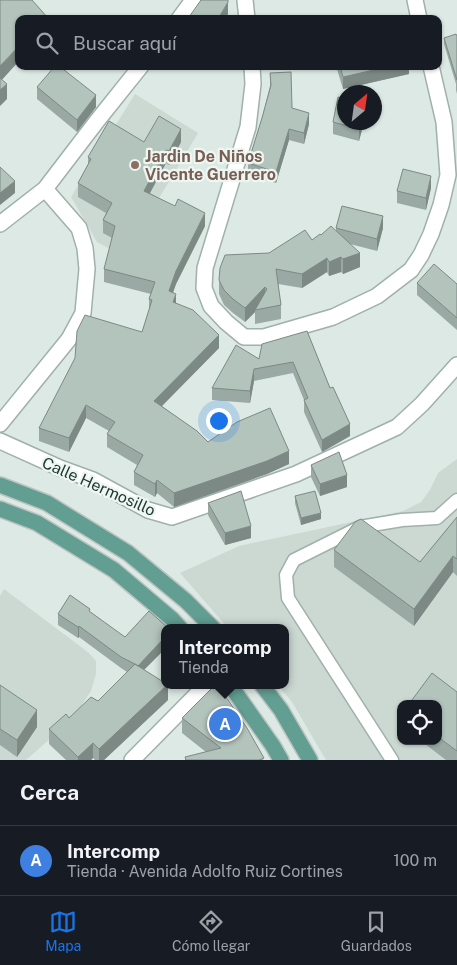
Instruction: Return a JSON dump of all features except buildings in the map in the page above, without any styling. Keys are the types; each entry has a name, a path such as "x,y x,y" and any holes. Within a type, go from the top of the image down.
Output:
{"main road":[{"path":"0,485 47,503 128,553 186,601 209,624"},
{"path":"0,510 37,523 114,570 176,624"},
{"path":"233,689 281,760"},
{"path":"265,689 281,710 310,760"}],"street":[{"path":"182,15 193,0"},
{"path":"246,0 247,15"},
{"path":"415,0 418,15"},
{"path":"0,224 44,189 138,70"},
{"path":"252,70 253,84 248,127 205,268 204,288 211,306 244,337 264,337 333,317 378,296 411,270 431,234 441,205 448,175 451,120 432,70"},
{"path":"0,424 69,339 83,313 87,269 85,248 78,228 44,189"},
{"name":"Calle Hermosillo","path":"0,441 60,468 93,480 148,510 172,517 296,474 397,428 422,404 457,365"},
{"path":"132,760 202,689"}],"lane":[{"path":"392,760 288,598 286,575 294,560 360,527 402,520 437,518 457,500"}],"shaded area":[{"name":"Jardin De Niños Vicente Guerrero","path":"135,94 198,133 124,257 97,242 71,197"},
{"path":"457,459 457,760 326,760 292,702 281,689 289,689 289,624 225,624 180,573 239,546 403,511 421,502 430,490 438,473"},
{"path":"4,589 89,653 96,661 96,674 91,691 81,706 61,729 26,760 0,760 0,596"}],"place":[{"name":"Jardin De Niños Vicente Guerrero","path":"135,165"},
{"name":"Intercomp","path":"225,724"}]}
